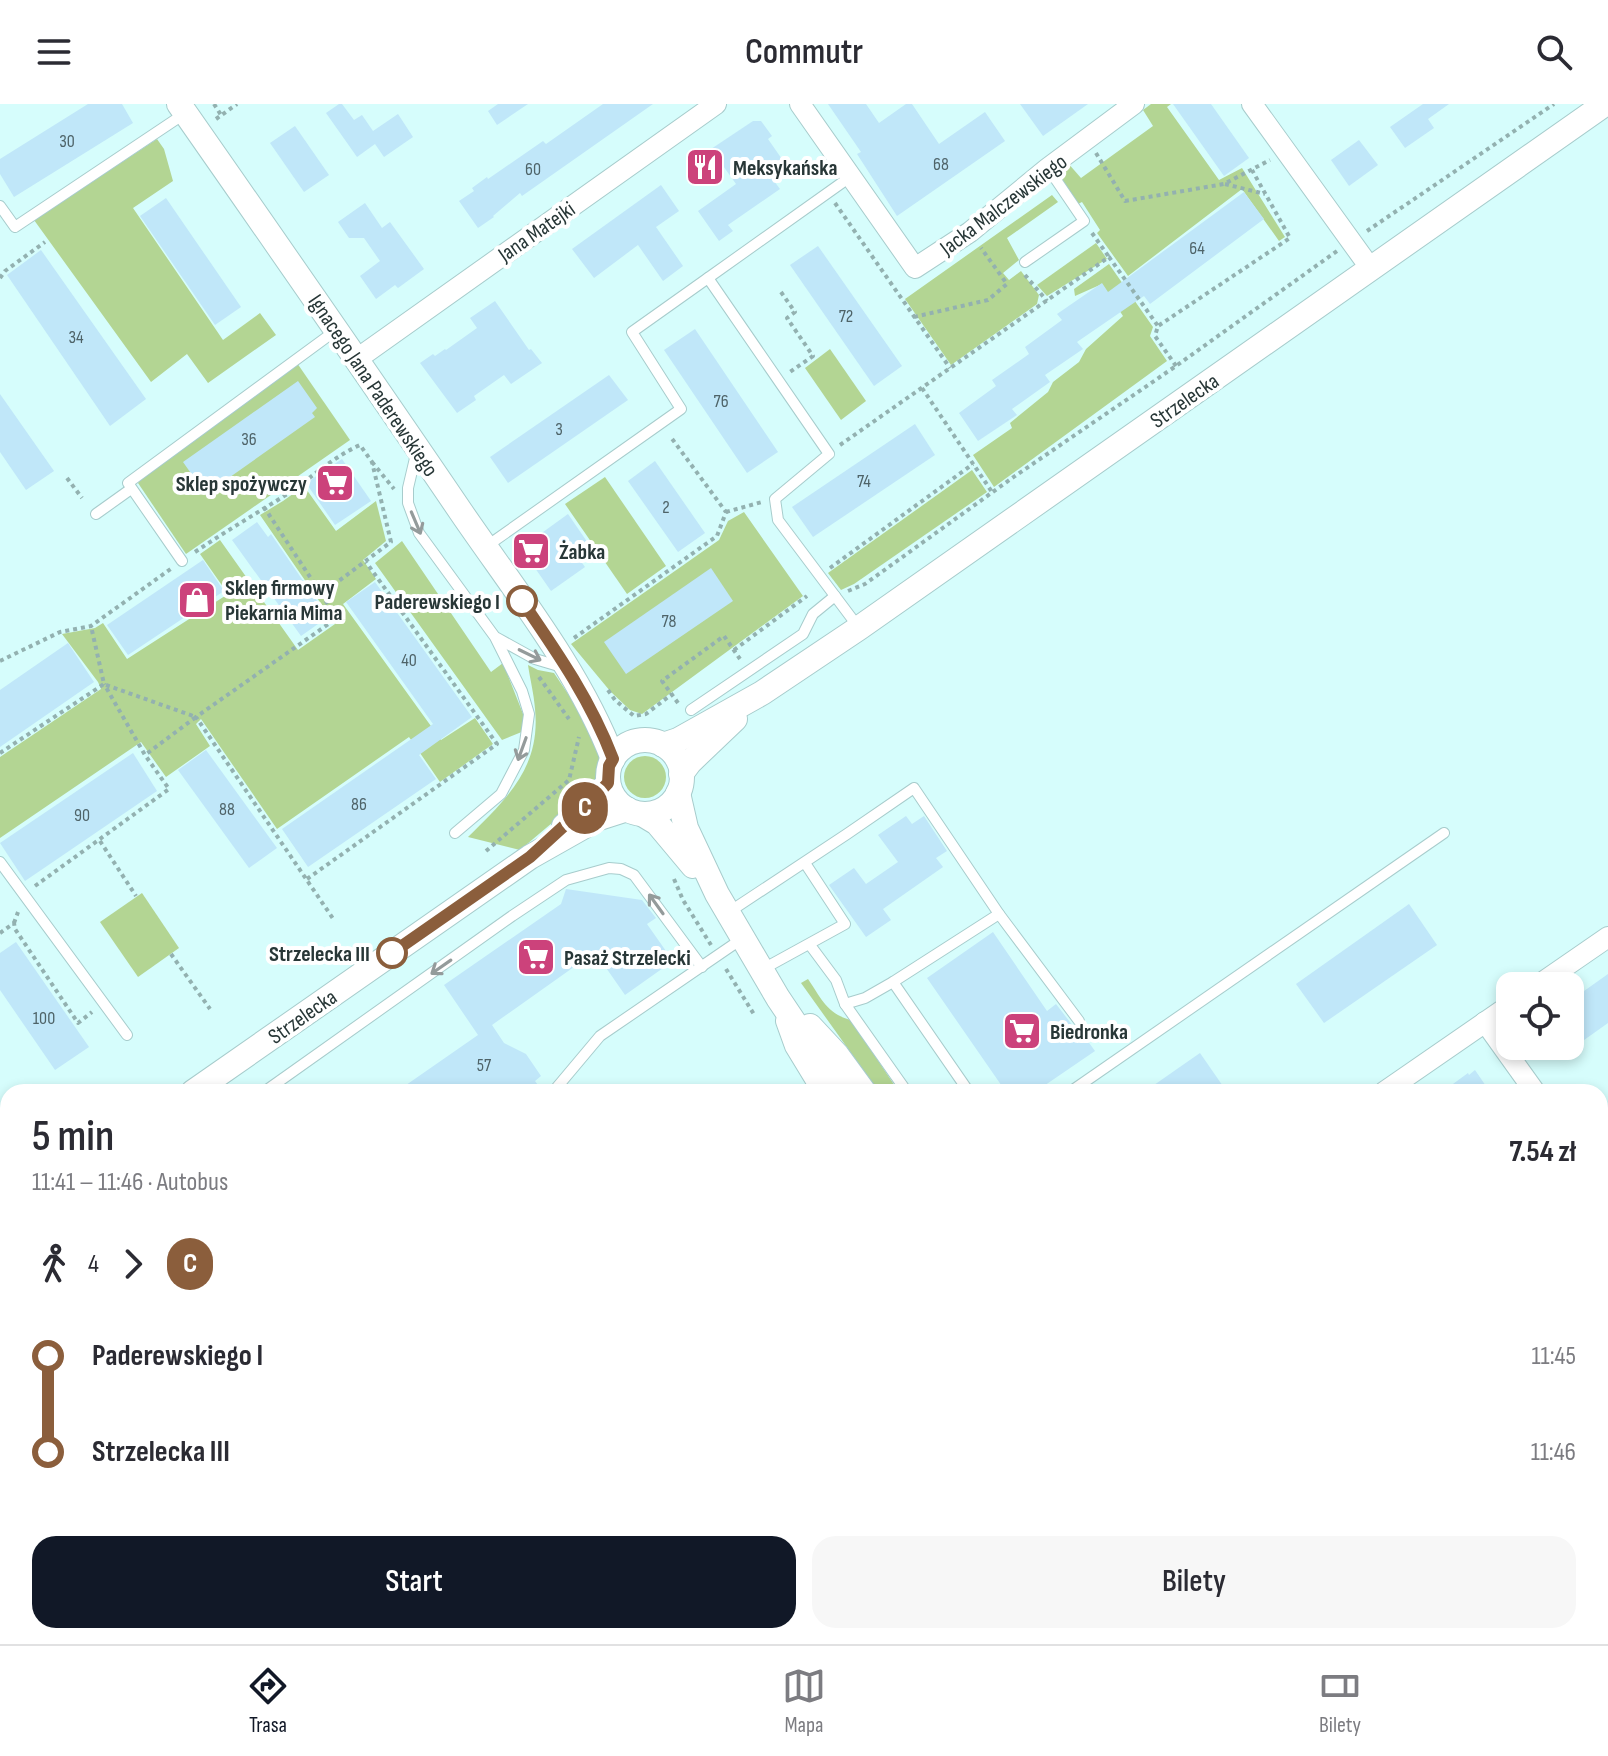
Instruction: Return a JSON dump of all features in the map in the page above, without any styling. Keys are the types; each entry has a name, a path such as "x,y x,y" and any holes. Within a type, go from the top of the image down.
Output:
{"street":[{"name":"Jana Matejki","path":"357,359 716,104"},
{"name":"Jacka Malczewskiego","path":"800,104 915,268 970,232 1048,168 1134,104"},
{"path":"1252,104 1371,269"},
{"name":"Strzelecka","path":"652,743 678,740 762,693 859,628 1605,104"},
{"name":"Ignacego Jana Paderewskiego","path":"182,108 562,659 600,725 611,771"},
{"name":"Ignacego Jana Paderewskiego","path":"562,659 612,718 652,743"},
{"name":"Strzelecka","path":"680,784 690,762 762,693"},
{"path":"722,903 657,823 614,798 611,771 620,750 630,744 652,743 676,758 686,828 722,903 778,998 836,1084"},
{"name":"Strzelecka","path":"530,857 588,804 611,771"},
{"path":"634,812 651,814 667,807 680,784"},
{"name":"Strzelecka","path":"204,1084 530,857 599,818 634,812"},
{"path":"1557,972 1608,937"},
{"path":"778,998 795,1046 818,1084"},
{"path":"778,998 815,1030 858,1084"},
{"path":"1396,1084 1496,1015"},
{"path":"1485,1022 1529,1084"}],"lane":[{"path":"0,206 15,227 182,108"},
{"path":"1023,267 1084,221 1048,168"},
{"path":"485,547 681,409 632,332 850,177"},
{"path":"708,278 829,454 775,499 778,520 859,628"},
{"path":"182,561 128,483 337,330"},
{"path":"417,448 408,488 408,503 419,533 495,637 522,691 529,714 524,750 501,794 455,833"},
{"path":"96,514 131,489"},
{"path":"691,710 803,634 813,614 835,596"},
{"path":"495,637 535,659 562,659"},
{"path":"722,903 805,863 914,788 999,914 1079,1021"},
{"path":"1082,1084 1444,833"},
{"path":"0,862 127,1035"},
{"path":"761,970 845,924 805,863"},
{"path":"275,1084 566,880 609,868 634,875 702,967"},
{"path":"845,1004 865,998 893,982 999,914"},
{"path":"560,1084 600,1036 743,938"},
{"path":"810,945 836,980 845,1004 901,1084"},
{"path":"893,982 963,1084"}],"path":[{"path":"214,104 221,115"},
{"path":"835,596 865,584 992,492 1554,104"},
{"path":"1087,139 1125,201 1224,184 1286,152"},
{"path":"1176,366 1155,336 1158,326 1290,238 1252,170"},
{"path":"1224,184 1265,194"},
{"path":"827,192 950,368"},
{"path":"1084,221 1158,326"},
{"path":"914,317 988,300 1007,284 970,232"},
{"path":"0,278 45,242"},
{"path":"829,454 1109,257"},
{"path":"1023,267 1047,301"},
{"path":"1003,278 1011,273"},
{"path":"778,380 813,356 787,318 795,312 781,292"},
{"path":"922,388 992,492"},
{"path":"662,423 726,512"},
{"path":"0,661 60,632 91,626 182,561 360,445 393,489 408,488"},
{"path":"320,595 391,542 372,462"},
{"path":"734,650 973,464"},
{"path":"67,478 82,498"},
{"path":"726,512 775,499"},
{"path":"145,755 337,618 264,507"},
{"path":"562,659 717,536 726,512"},
{"path":"307,879 497,744 366,562"},
{"path":"23,895 169,789 145,755 104,684 91,626"},
{"path":"691,710 686,713 662,681 724,636 749,671"},
{"path":"104,684 196,717 334,920"},
{"path":"0,753 104,684"},
{"path":"606,688 634,716 646,714 672,694"},
{"path":"99,841 136,896"},
{"path":"671,873 683,900 755,1016"},
{"path":"0,933 14,923 78,1023 103,1002"},
{"path":"171,954 210,1009"}],"green space":[{"path":"1151,104 1171,104 1167,107 1219,180 1242,168 1285,237 1279,241 1242,189 1128,276 1097,233 1100,230 1082,202 1078,204 1056,171 1067,162 1081,178 1153,126 1143,110"},
{"path":"157,139 164,149 173,181 133,208 223,340 260,313 276,335 208,383 187,354 151,382 34,220"},
{"path":"1052,195 1058,202 1007,238 1019,260 1003,273 1009,280 1021,271 1039,295 1037,304 951,365 905,299"},
{"path":"1096,243 1107,259 1047,296 1037,285"},
{"path":"1109,264 1153,327 1150,336 1167,361 994,487 973,455 1012,428 1010,423 1048,392 1053,382 1079,362 1086,349 1123,316 1102,284 1075,296 1074,289"},
{"path":"830,349 866,401 841,420 805,368"},
{"path":"297,363 350,440 186,554 138,483"},
{"path":"972,470 987,492 841,590 828,573"},
{"path":"605,477 666,566 627,594 565,504"},
{"path":"304,486 336,531 376,501 386,541 363,560 376,579 343,604 441,740 475,718 493,744 440,782 409,737 277,829 201,719 196,724 210,746 166,777 141,742 0,838 0,757 101,689 62,634 95,628 103,623 127,659 228,594 200,554 220,540 298,650 335,624 260,515"},
{"path":"744,512 803,596 642,714 630,710 571,644 719,540 728,521"},
{"path":"402,541 491,672 503,663 529,729 502,740 375,563"},
{"path":"528,665 554,673 601,743 603,763 597,785 520,850 468,837 518,781 532,749 535,709"},
{"path":"645,756 660,762 666,777 660,792 645,798 630,792 624,777 630,762"},
{"path":"142,893 179,948 138,977 100,922"},
{"path":"808,979 830,1009 851,1020 894,1084 873,1084 801,983"}],"building":[{"path":"88,104 122,104 133,123 14,197 0,174 0,159"},
{"path":"339,104 354,120 362,115 373,131 398,114 413,137 384,157 375,144 357,157 326,113"},
{"path":"498,104 528,104 497,125 488,111"},
{"path":"603,104 653,104 522,196 520,193 478,228 459,201 474,191 472,188 543,141 546,144"},
{"path":"828,104 866,104 879,123 906,104 912,104 939,144 985,112 1005,141 897,216 857,154 861,152"},
{"path":"1020,104 1088,104 1043,136"},
{"path":"1173,104 1211,104 1249,158 1224,176"},
{"path":"1423,104 1449,104 1428,119 1434,128 1405,148 1390,127"},
{"path":"753,121 761,121 772,136 768,139 784,162 768,173 780,189 728,225 733,231 719,241 698,211 736,184 711,149"},
{"path":"295,126 329,175 304,192 270,143"},
{"path":"1359,140 1378,165 1349,186 1331,160"},
{"path":"661,185 679,211 656,227 683,266 663,281 638,245 594,278 572,249"},
{"path":"1244,192 1264,219 1150,304 1144,296 1077,342 1083,349 1045,375 1050,382 1012,409 1017,415 978,441 959,413 996,386 992,380 1029,354 1025,347 1062,320 1057,314 1102,283 1108,292"},
{"path":"166,198 241,307 215,325 140,216"},
{"path":"365,203 382,228 390,222 424,269 376,299 360,276 380,261 364,238 349,238 338,222"},
{"path":"818,246 902,366 874,386 790,265"},
{"path":"41,250 146,399 110,426 7,275"},
{"path":"495,301 529,350 542,363 511,384 504,375 474,396 476,400 457,413 420,363 446,350 477,328 470,318"},
{"path":"695,329 778,452 747,473 664,350"},
{"path":"609,375 628,400 508,483 490,457"},
{"path":"298,381 317,408 312,413 315,417 213,489 210,484 202,489 183,462"},
{"path":"0,394 54,471 26,490 0,452"},
{"path":"915,424 935,455 813,537 792,507"},
{"path":"342,459 371,501 335,525 306,483"},
{"path":"655,461 705,533 678,552 628,481"},
{"path":"568,514 590,546 577,556 585,567 551,591 521,548"},
{"path":"257,522 268,537 271,534 328,617 301,636 232,540"},
{"path":"203,560 224,591 128,655 107,625"},
{"path":"711,568 733,601 626,674 604,642"},
{"path":"375,582 472,717 419,755 436,779 308,867 282,829 433,724 346,602"},
{"path":"68,643 94,682 0,747 0,690"},
{"path":"206,750 277,848 249,868 178,770"},
{"path":"133,753 157,791 25,881 0,843"},
{"path":"906,816 912,824 924,816 947,851 936,858 943,867 883,909 891,920 866,937 829,885 854,868 866,884 898,862 878,835"},
{"name":"Pasaż Strzelecki","path":"566,889 642,900 656,918 647,924 673,961 625,995 595,952 492,1025 504,1043 526,1054 541,1076 535,1081 537,1084 408,1084 478,1035 444,985 561,904"},
{"path":"1409,904 1437,945 1324,1023 1296,984"},
{"name":"Biedronka","path":"993,932 1047,1011 1056,1004 1095,1051 1047,1084 1000,1084 927,978"},
{"path":"16,942 89,1047 55,1070 0,990 0,953"},
{"path":"1608,974 1608,1023 1584,1040 1584,991"},
{"path":"1200,1053 1221,1084 1155,1084"},
{"path":"1475,1070 1485,1084 1453,1084 1468,1073"}],"bus line":[{"name":"C","path":"392,953 530,857 608,783 609,766 613,759 600,725 568,668 522,601"}],"place":[{"name":"Meksykańska","path":"705,167"},
{"name":"Sklep spożywczy","path":"335,483"},
{"name":"Żabka","path":"531,551"},
{"name":"Sklep firmowy Piekarnia Mima","path":"197,600"},
{"name":"Paderewskiego I","path":"522,601"},
{"name":"Strzelecka III","path":"392,953"},
{"name":"Pasaż Strzelecki","path":"536,957"},
{"name":"Biedronka","path":"1022,1031"}]}
